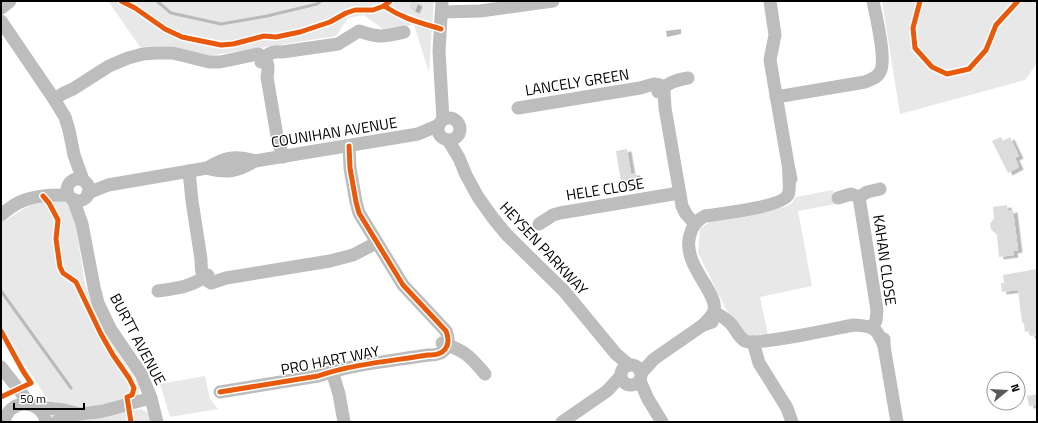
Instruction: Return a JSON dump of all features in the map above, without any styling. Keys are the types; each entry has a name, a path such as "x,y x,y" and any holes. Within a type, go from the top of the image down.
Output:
{"street":[{"path":"1,8 10,1"},
{"path":"442,7 466,11 480,11 553,1"},
{"path":"716,314 714,302 710,292 696,268 689,250 688,240 695,224 699,219 705,216 772,205 785,198 789,189 788,170 770,60 775,35 770,1"},
{"path":"776,97 864,82 877,76 880,73 883,59 873,1"},
{"name":"HEYSEN PARKWAY","path":"442,7 439,51 442,96 447,129 466,175 493,218 506,235 564,292 616,354 648,399 662,422"},
{"path":"1,21 56,101 65,117 74,155 78,189"},
{"path":"56,101 64,93 73,90 109,66 128,58 143,54 173,53 209,62 220,62 241,58 264,60 282,52 338,44 359,31 376,37 385,37 404,32"},
{"path":"264,60 281,157"},
{"path":"688,78 673,80 660,90 665,108 682,206 686,214 695,224"},
{"name":"LANCELY GREEN","path":"518,108 640,88 653,88 660,90"},
{"name":"COUNIHAN AVENUE","path":"1,215 19,202 78,189 207,168 215,171 234,171 244,168 256,161 447,129"},
{"path":"347,146 359,213 376,242 403,285 435,321 446,331 448,337 445,344 459,349 469,356 485,374"},
{"path":"187,172 201,260 206,276"},
{"name":"BURTT AVENUE","path":"78,189 82,224 98,303 111,330 141,374 152,401 157,422"},
{"name":"KAHAN CLOSE","path":"859,197 867,192 880,189"},
{"name":"HELE CLOSE","path":"539,224 560,213 679,193"},
{"name":"KAHAN CLOSE","path":"838,198 851,194 859,197"},
{"name":"KAHAN CLOSE","path":"859,197 877,310 874,324"},
{"path":"158,291 184,287 197,282 206,276 226,278 330,261 353,255 376,242"},
{"path":"562,422 703,325 716,314"},
{"path":"716,314 728,321 742,338 746,341 753,342 768,341 854,325 874,324 884,346 896,422"},
{"path":"753,342 759,363 787,408 792,422"},
{"name":"PRO HART WAY","path":"220,392 318,376 335,371 428,355 445,344"},
{"path":"1,367 33,405 42,411 46,422"},
{"path":"335,371 344,422"},
{"path":"56,422 65,417 78,414 152,401"},
{"path":"4,416 16,405 23,404 64,410 78,414"}],"shaded area":[{"path":"108,1 434,1 429,72 414,25 384,30 364,15 348,18 336,36 207,56 173,46 140,47"},
{"path":"882,1 1037,1 1037,63 1025,80 900,114"},
{"path":"681,29 681,34 667,37 666,31"},
{"path":"833,190 836,204 798,211 812,286 760,297 768,335 750,339 727,311 698,253 700,229 715,218 785,207 792,203 796,197"},
{"path":"58,200 68,205 74,215 85,284 99,322 139,386 138,394 131,400 80,408 50,403 1,328 1,223 32,204"},
{"path":"205,376 210,399 218,409 170,417 160,384"},
{"path":"141,409 149,413 152,422 70,422 94,417"}],"building":[{"path":"412,1 418,4 415,11 409,8"},
{"path":"1001,137 1003,141 1010,137 1019,156 1015,158 1019,167 1008,173 992,141"},
{"path":"627,149 631,173 636,173 637,182 622,187 616,151"},
{"path":"1007,205 1008,211 1013,210 1018,250 1013,251 1014,255 999,257 997,235 991,229 990,224 994,218 993,207"},
{"path":"1037,269 1037,335 1030,336 1030,331 1025,332 1024,324 1022,322 1018,290 1002,292 1001,283 1004,283 1003,275"},
{"path":"1037,394 1037,405 1029,406 1027,396"}],"waterway":[{"path":"157,1 171,13 221,24 267,16 317,4 321,1"},
{"path":"1,291 71,388"}],"cycle path":[{"path":"121,1 135,8 165,29 182,37 221,45 233,44 264,36 276,37 300,32 330,22 346,13 355,10 373,10 384,6 390,1"},
{"path":"920,1 913,28 915,48 932,67 947,74 969,69 986,50 996,25 1018,1"},
{"path":"384,6 405,17 441,29"},
{"path":"220,392 318,376 345,368 372,363 434,355 445,349 448,341 446,331 403,285 359,213 350,168 349,146"},
{"path":"43,196 49,203 58,220 56,239 60,267 63,273 76,282 101,334 134,388 132,395 127,397 131,422"},
{"path":"1,331 31,383 1,397"}]}
